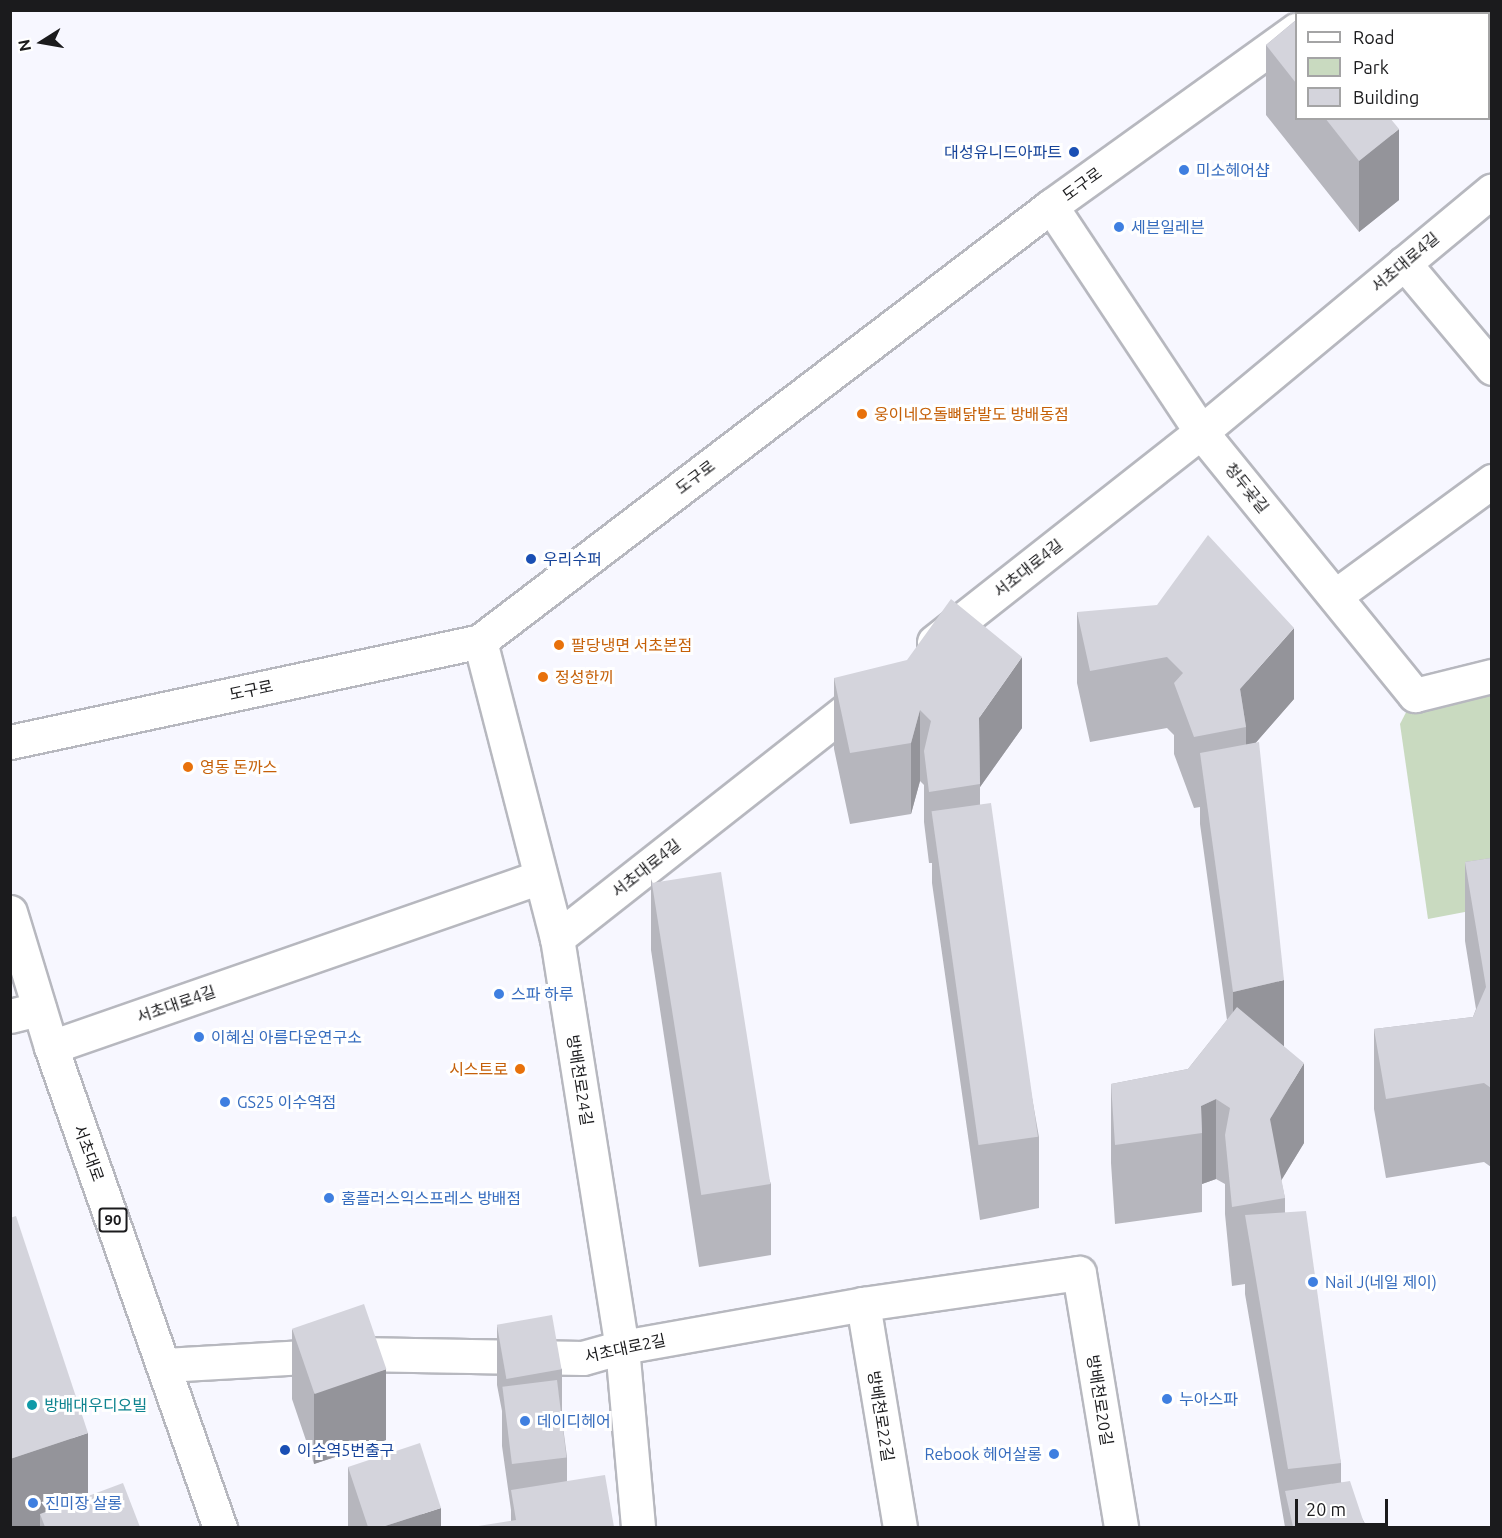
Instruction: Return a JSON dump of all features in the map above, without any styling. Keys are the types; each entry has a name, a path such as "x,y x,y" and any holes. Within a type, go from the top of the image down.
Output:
{"street":[{"name":"도구로","path":"10,741 480,641 1051,206 1295,31"},
{"name":"서초대로4길","path":"557,938 1201,432 1491,190"},
{"name":"청두곶길","path":"1051,206 1201,432 1415,695 1491,676"},
{"path":"1404,263 1491,368"},
{"path":"1335,596 1491,481"},
{"name":"방배천로24길","path":"480,641 557,938 622,1347 638,1527"},
{"name":"서초대로4길","path":"51,1047 540,877"},
{"name":"서초대로","path":"10,912 25,1013 51,1047 165,1365 220,1527"},
{"name":"서초대로2길","path":"165,1365 357,1354 584,1358 622,1347 863,1304 1079,1273"},
{"name":"방배천로20길","path":"1079,1273 1121,1527"},
{"name":"방배천로22길","path":"863,1304 900,1527"}],"green space":[{"path":"1491,679 1491,907 1428,919 1400,724 1415,695"}],"building":[{"path":"1308,10 1391,10 1392,12 1306,12"},
{"path":"1295,21 1295,82 1266,45"},
{"path":"1327,120 1392,120 1399,129 1359,161"},
{"path":"1208,535 1294,628 1240,689 1246,727 1194,737 1174,683 1183,673 1167,657 1090,671 1077,612 1157,605"},
{"path":"951,599 1022,657 979,718 980,784 929,792 924,751 931,721 920,710 911,743 850,753 834,678 907,660"},
{"path":"1259,742 1284,980 1233,992 1200,753"},
{"path":"991,803 1038,1137 978,1145 932,811"},
{"path":"1491,858 1491,1088 1484,1083 1386,1099 1374,1029 1473,1017 1486,987 1465,862"},
{"path":"721,872 770,1184 701,1195 652,883"},
{"path":"1237,1007 1304,1063 1270,1119 1285,1198 1232,1207 1225,1135 1230,1108 1216,1099 1201,1106 1202,1133 1115,1145 1111,1084 1188,1069"},
{"path":"1306,1211 1341,1463 1288,1469 1245,1215"},
{"path":"16,1216 88,1433 10,1459 10,1218"},
{"path":"364,1304 386,1369 315,1394 292,1329"},
{"path":"552,1315 562,1369 506,1379 497,1325"},
{"path":"557,1380 567,1457 512,1464 502,1387"},
{"path":"420,1443 441,1508 382,1527 368,1527 348,1467"},
{"path":"605,1475 614,1527 472,1527 516,1520 511,1490"},
{"path":"1350,1481 1367,1527 1293,1527 1285,1491"},
{"path":"123,1483 140,1527 45,1527 40,1514"}],"place":[{"name":"대성유니드아파트","path":"1074,152"},
{"name":"미소헤어샵","path":"1184,170"},
{"name":"세븐일레븐","path":"1119,227"},
{"name":"웅이네오돌뼈닭발도 방배동점","path":"862,414"},
{"name":"우리수퍼","path":"531,559"},
{"name":"팔당냉면 서초본점","path":"559,645"},
{"name":"정성한끼","path":"543,677"},
{"name":"영동 돈까스","path":"188,767"},
{"name":"스파 하루","path":"499,994"},
{"name":"이혜심 아름다운연구소","path":"199,1037"},
{"name":"시스트로","path":"520,1069"},
{"name":"GS25 이수역점","path":"225,1102"},
{"name":"홈플러스익스프레스 방배점","path":"329,1198"},
{"name":"Nail J(네일 제이)","path":"1313,1282"},
{"name":"누아스파","path":"1167,1399"},
{"name":"방배대우디오빌","path":"32,1405"},
{"name":"데이디헤어","path":"525,1421"},
{"name":"이수역5번출구","path":"285,1450"},
{"name":"Rebook 헤어살롱","path":"1054,1454"},
{"name":"진미장 살롱","path":"33,1503"}]}
